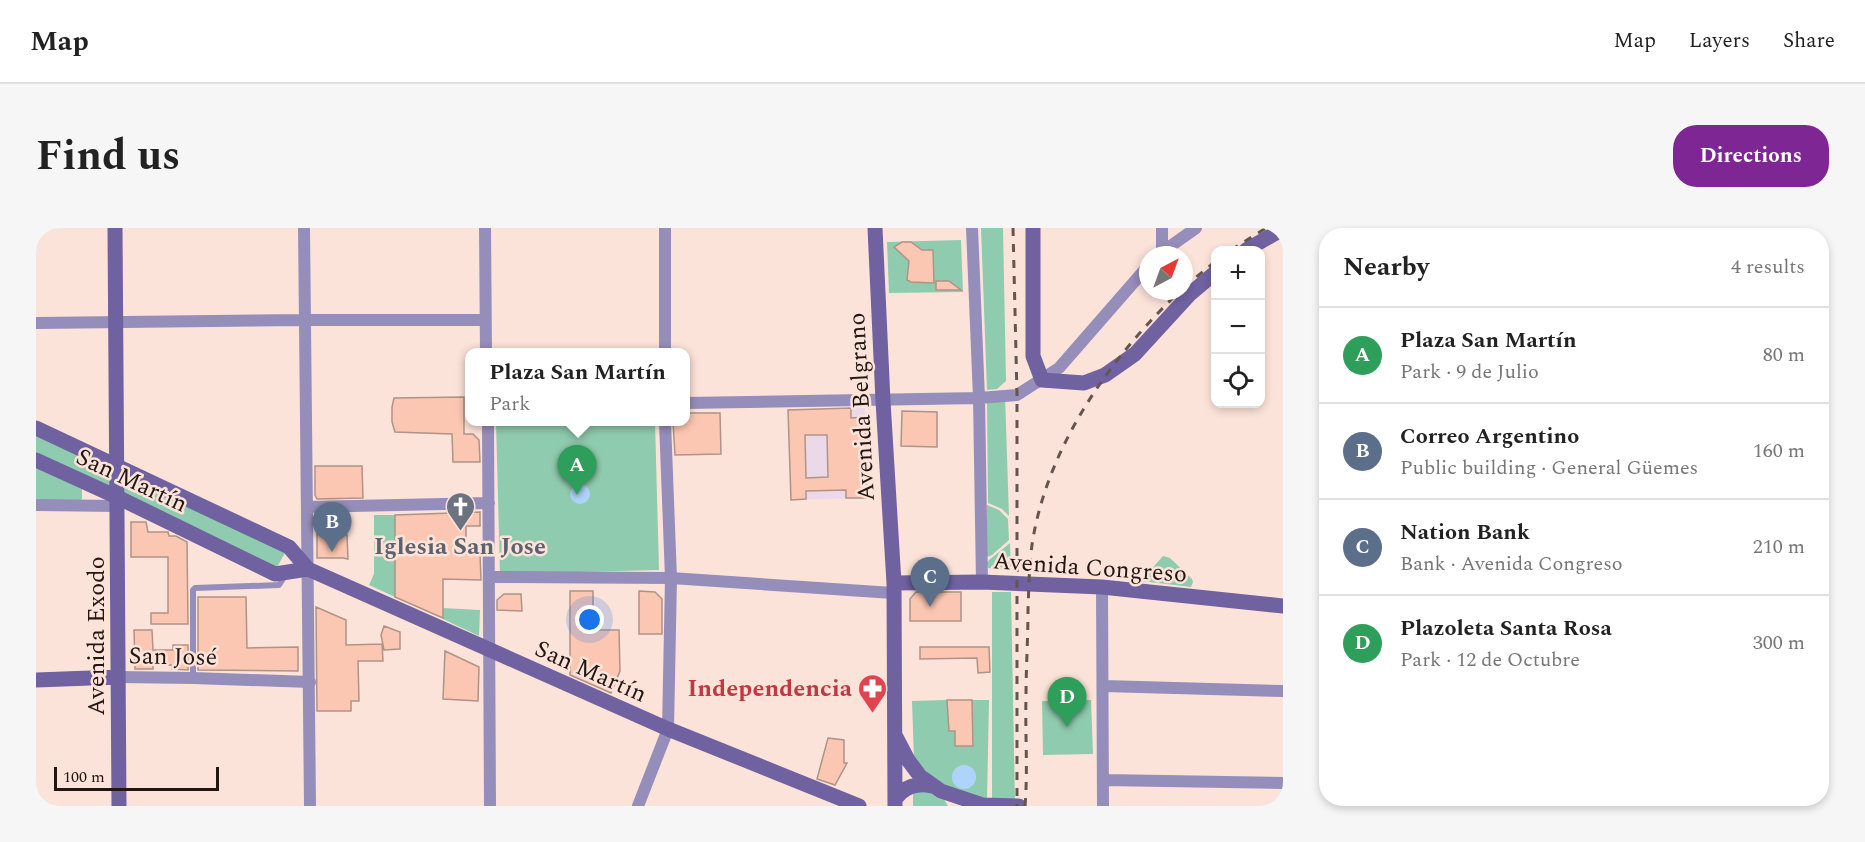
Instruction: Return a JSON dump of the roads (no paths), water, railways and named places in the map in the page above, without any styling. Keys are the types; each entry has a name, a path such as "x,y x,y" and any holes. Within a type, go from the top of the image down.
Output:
{"main road":[{"name":"Avenida Exodo","path":"115,228 119,806"},
{"name":"Avenida Belgrano","path":"875,228 894,588 895,803"},
{"path":"1033,228 1033,356 1042,380 1084,383 1104,375 1135,354 1190,294 1211,276"},
{"path":"1253,246 1283,229"},
{"name":"San Martín","path":"36,428 289,547 308,569 668,729 859,806"},
{"name":"San Martín","path":"36,460 117,502 274,574 308,569"},
{"name":"Avenida Congreso","path":"894,588 982,582 1102,587 1283,606"},
{"name":"San José","path":"36,680 118,677"},
{"path":"894,735 920,776 948,798 951,806"},
{"path":"895,803 898,794 907,788 922,784 982,805 1019,806"}],"street":[{"path":"303,228 310,806"},
{"path":"485,228 486,348"},
{"path":"665,228 665,348"},
{"path":"972,228 979,398 982,582"},
{"path":"1161,246 1162,228"},
{"path":"1170,246 1196,228"},
{"path":"690,403 979,398 1017,394 1059,368 1139,276"},
{"path":"36,323 485,320"},
{"path":"488,426 490,806"},
{"path":"638,806 668,729 671,578 665,426"},
{"path":"36,505 117,502"},
{"path":"307,507 489,503"},
{"path":"288,572 287,567 295,555"},
{"path":"489,577 671,578 894,588"},
{"path":"1102,587 1103,806"},
{"name":"San José","path":"118,677 310,682"},
{"path":"1104,686 1283,691"},
{"path":"1103,780 1283,783"}],"lane":[{"path":"193,678 193,590 195,588 279,585 288,572"}],"water":[{"path":"580,484 587,487 590,494 587,501 580,504 573,501 570,494 573,487"},
{"path":"964,765 973,768 976,777 973,786 964,789 955,786 952,777 955,768"}],"railway":[{"path":"1013,228 1017,395 1017,806"},
{"path":"1237,246 1266,228"},
{"path":"1193,280 1211,265"},
{"path":"1025,806 1026,686 1031,552 1043,499 1055,465 1088,402 1131,343 1171,300"}],"place":[{"name":"Plaza San Martín","path":"577,495"},
{"name":"Iglesia San Jose","path":"460,532"},
{"name":"Correo Argentino","path":"332,552"},
{"name":"Nation Bank","path":"930,607"},
{"name":"Independencia","path":"873,714"},
{"name":"Plazoleta Santa Rosa","path":"1067,727"}]}
